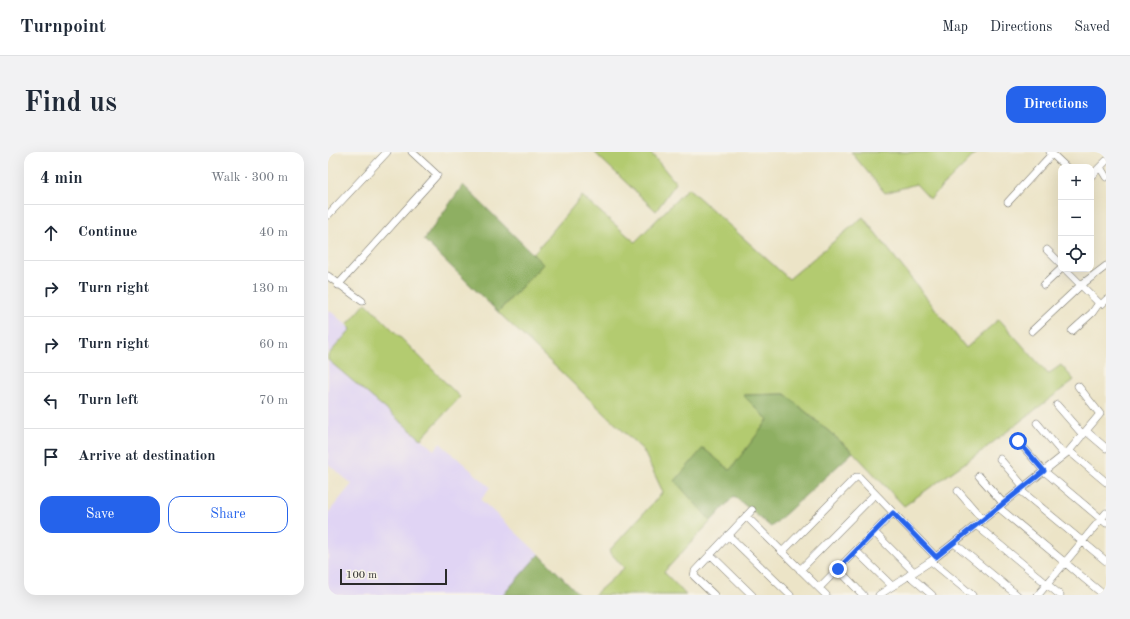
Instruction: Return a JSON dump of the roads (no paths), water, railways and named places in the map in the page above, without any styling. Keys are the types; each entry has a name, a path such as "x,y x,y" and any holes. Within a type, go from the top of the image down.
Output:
{"street":[{"path":"328,215 387,152"},
{"path":"338,285 437,175 412,152"},
{"path":"1008,202 1051,153 1063,164"},
{"path":"1094,173 1106,160"},
{"path":"1100,167 1106,177"},
{"path":"1047,250 1058,261"},
{"path":"1032,331 1081,285 1106,266"},
{"path":"1044,285 1058,272"},
{"path":"1068,272 1099,303"},
{"path":"328,276 338,285 362,301"},
{"path":"1072,331 1092,313 1099,303 1102,304 1106,300"},
{"path":"884,594 892,586 933,559 1067,453 1100,414 1078,386"},
{"path":"1057,405 1084,433 1106,448"},
{"path":"1037,423 1067,453 1106,482"},
{"path":"1018,441 1044,471 1104,519 1038,595"},
{"path":"1000,459 1022,488 1106,561"},
{"path":"979,476 1001,505 1065,563 1104,595"},
{"path":"782,552 853,478 859,477 933,559 972,595"},
{"path":"958,491 983,520"},
{"path":"800,570 875,494"},
{"path":"714,595 694,574 710,554 752,510"},
{"path":"819,588 893,513"},
{"path":"746,516 826,595"},
{"path":"976,525 1060,595"},
{"path":"874,532 911,574 932,595"},
{"path":"728,535 790,595"},
{"path":"954,542 1016,595"},
{"path":"856,551 892,586"},
{"path":"710,554 752,595"},
{"path":"838,569 863,595"}]}
